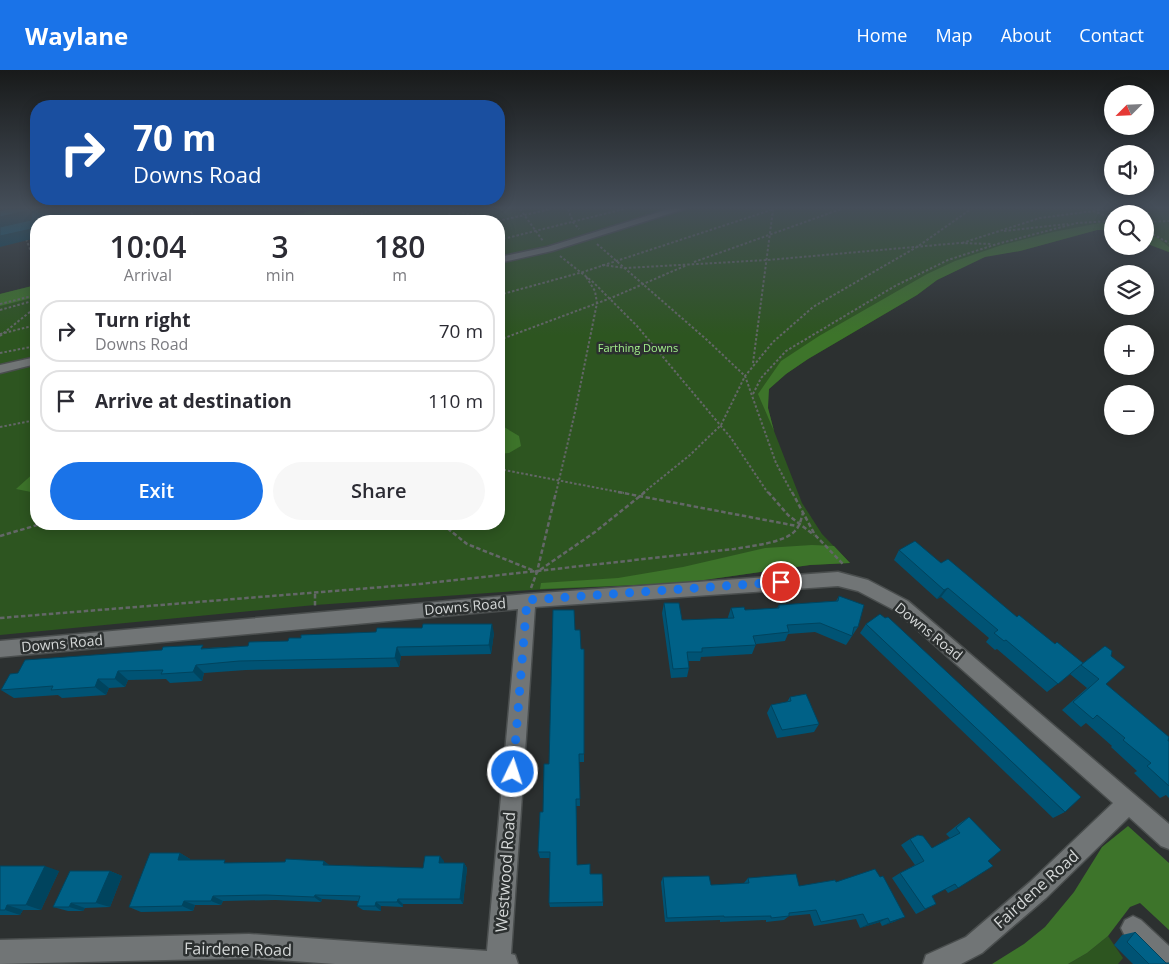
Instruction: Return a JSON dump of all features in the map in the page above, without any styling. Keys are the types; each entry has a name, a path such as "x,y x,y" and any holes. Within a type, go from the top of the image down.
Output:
{"street":[{"path":"505,259 541,251"},
{"path":"0,369 30,363"},
{"name":"Downs Road","path":"0,649 527,600 838,579 862,585 902,606 1169,838"},
{"name":"Westwood Road","path":"498,964 527,600"},
{"name":"Fairdene Road","path":"935,964 974,945 1038,890 1128,803"},
{"path":"1133,928 1169,963"},
{"name":"Fairdene Road","path":"0,952 249,946 506,964"}],"path":[{"path":"552,251 583,272 611,298 721,425 739,448 770,498 798,527"},
{"path":"606,251 745,376 776,463 815,536 862,585"},
{"path":"505,293 583,272 647,251"},
{"path":"505,338 611,298 689,264 727,251"},
{"path":"753,364 769,251"},
{"path":"602,265 626,268 768,260 874,251"},
{"path":"537,572 595,532 690,455 721,425 745,376 773,342 813,308 910,251"},
{"path":"753,395 761,378 786,350 895,286 948,260 976,251"},
{"path":"527,600 537,572 557,481 575,412 597,303 594,291 583,272"},
{"path":"0,304 30,296"},
{"path":"0,310 30,302"},
{"path":"0,335 30,312"},
{"path":"4,333 30,326"},
{"path":"0,353 30,347"},
{"path":"0,427 30,421"},
{"path":"505,470 798,527 815,536"},
{"path":"0,618 315,594 537,572 761,544 792,535 798,527 803,513"},
{"path":"0,536 30,527"},
{"path":"450,530 467,544 537,572"}],"green space":[{"name":"Farthing Downs","path":"505,251 1021,251 986,256 937,280 917,295 808,359 786,374 769,389 767,397 768,408 774,431 802,503 822,534 850,563 810,565 683,583 531,590 315,605 0,635 0,294 30,286 30,530 505,530"},
{"path":"985,251 1021,251 985,257 937,280 917,295 786,374 769,389 768,408 774,431 758,394 781,361 819,336 927,274 955,261"},
{"path":"30,286 30,298 0,306 0,294"},
{"path":"505,428 519,436 521,446 505,453"},
{"path":"30,476 30,492 16,489"},
{"path":"812,545 834,546 850,563 810,565 683,583 540,589 541,583 618,578 683,567 765,548"},
{"path":"1128,826 1169,863 1169,930 1140,903 1130,907 1108,936 1087,953 1068,964 992,964 1024,944 1045,927 1074,892 1102,847"},
{"path":"1108,936 1123,958 1118,964 1068,964 1087,953"}],"building":[{"path":"915,541 941,563 948,559 1017,617 1019,615 1055,644 1057,642 1083,663 1058,684 1006,640 1004,641 994,633 998,630 948,588 944,590 899,550"},
{"path":"839,596 864,605 858,627 854,627 852,636 820,623 787,625 789,632 753,636 756,645 702,648 702,652 687,652 689,668 673,669 664,603 679,603 682,620 734,618 731,608 744,607 745,610 779,608 779,605 838,601"},
{"path":"553,610 574,610 575,630 580,630 581,649 584,649 584,754 579,754 580,799 576,799 577,865 590,864 590,874 602,874 603,902 549,903 550,852 538,852 540,812 543,812 544,764 549,764"},
{"path":"880,614 885,618 888,617 1081,797 1065,812 866,624"},
{"path":"423,624 492,624 489,645 397,647 395,658 239,661 196,665 193,672 161,674 163,670 118,671 115,679 98,679 95,687 51,690 53,686 1,690 10,674 18,673 25,660 162,650 163,647 203,645 201,649 248,646 249,642 288,641 289,638 301,638 301,635 376,632 377,628 422,628"},
{"path":"1105,646 1112,651 1111,656 1125,667 1106,684 1169,737 1169,786 1147,766 1151,763 1123,740 1125,738 1097,715 1093,719 1073,702 1099,679 1081,665"},
{"path":"806,694 819,724 782,730 771,705 791,701 790,697"},
{"path":"969,817 1001,850 988,861 993,866 958,888 955,884 932,896 936,904 925,909 900,873 924,861 910,839 918,835 923,836 932,848 960,833 956,828"},
{"path":"150,853 180,853 178,860 225,860 224,863 285,862 286,859 324,861 323,865 423,868 425,856 440,856 439,863 464,863 460,899 398,899 397,902 376,902 375,906 357,906 360,896 213,896 211,901 184,901 182,906 129,907"},
{"path":"0,866 45,866 26,905 7,905 5,910 0,910"},
{"path":"875,869 880,877 883,876 905,917 890,922 888,918 868,924 863,914 821,922 816,910 789,913 789,916 771,918 771,916 724,916 667,918 663,877 709,876 711,885 749,883 748,878 796,874 799,886 835,880 836,882"},
{"path":"70,871 110,871 96,903 71,903 69,907 53,907"},
{"path":"1135,932 1169,964 1149,964 1127,942"}],"route":[{"path":"513,772 527,600 781,582"}]}
